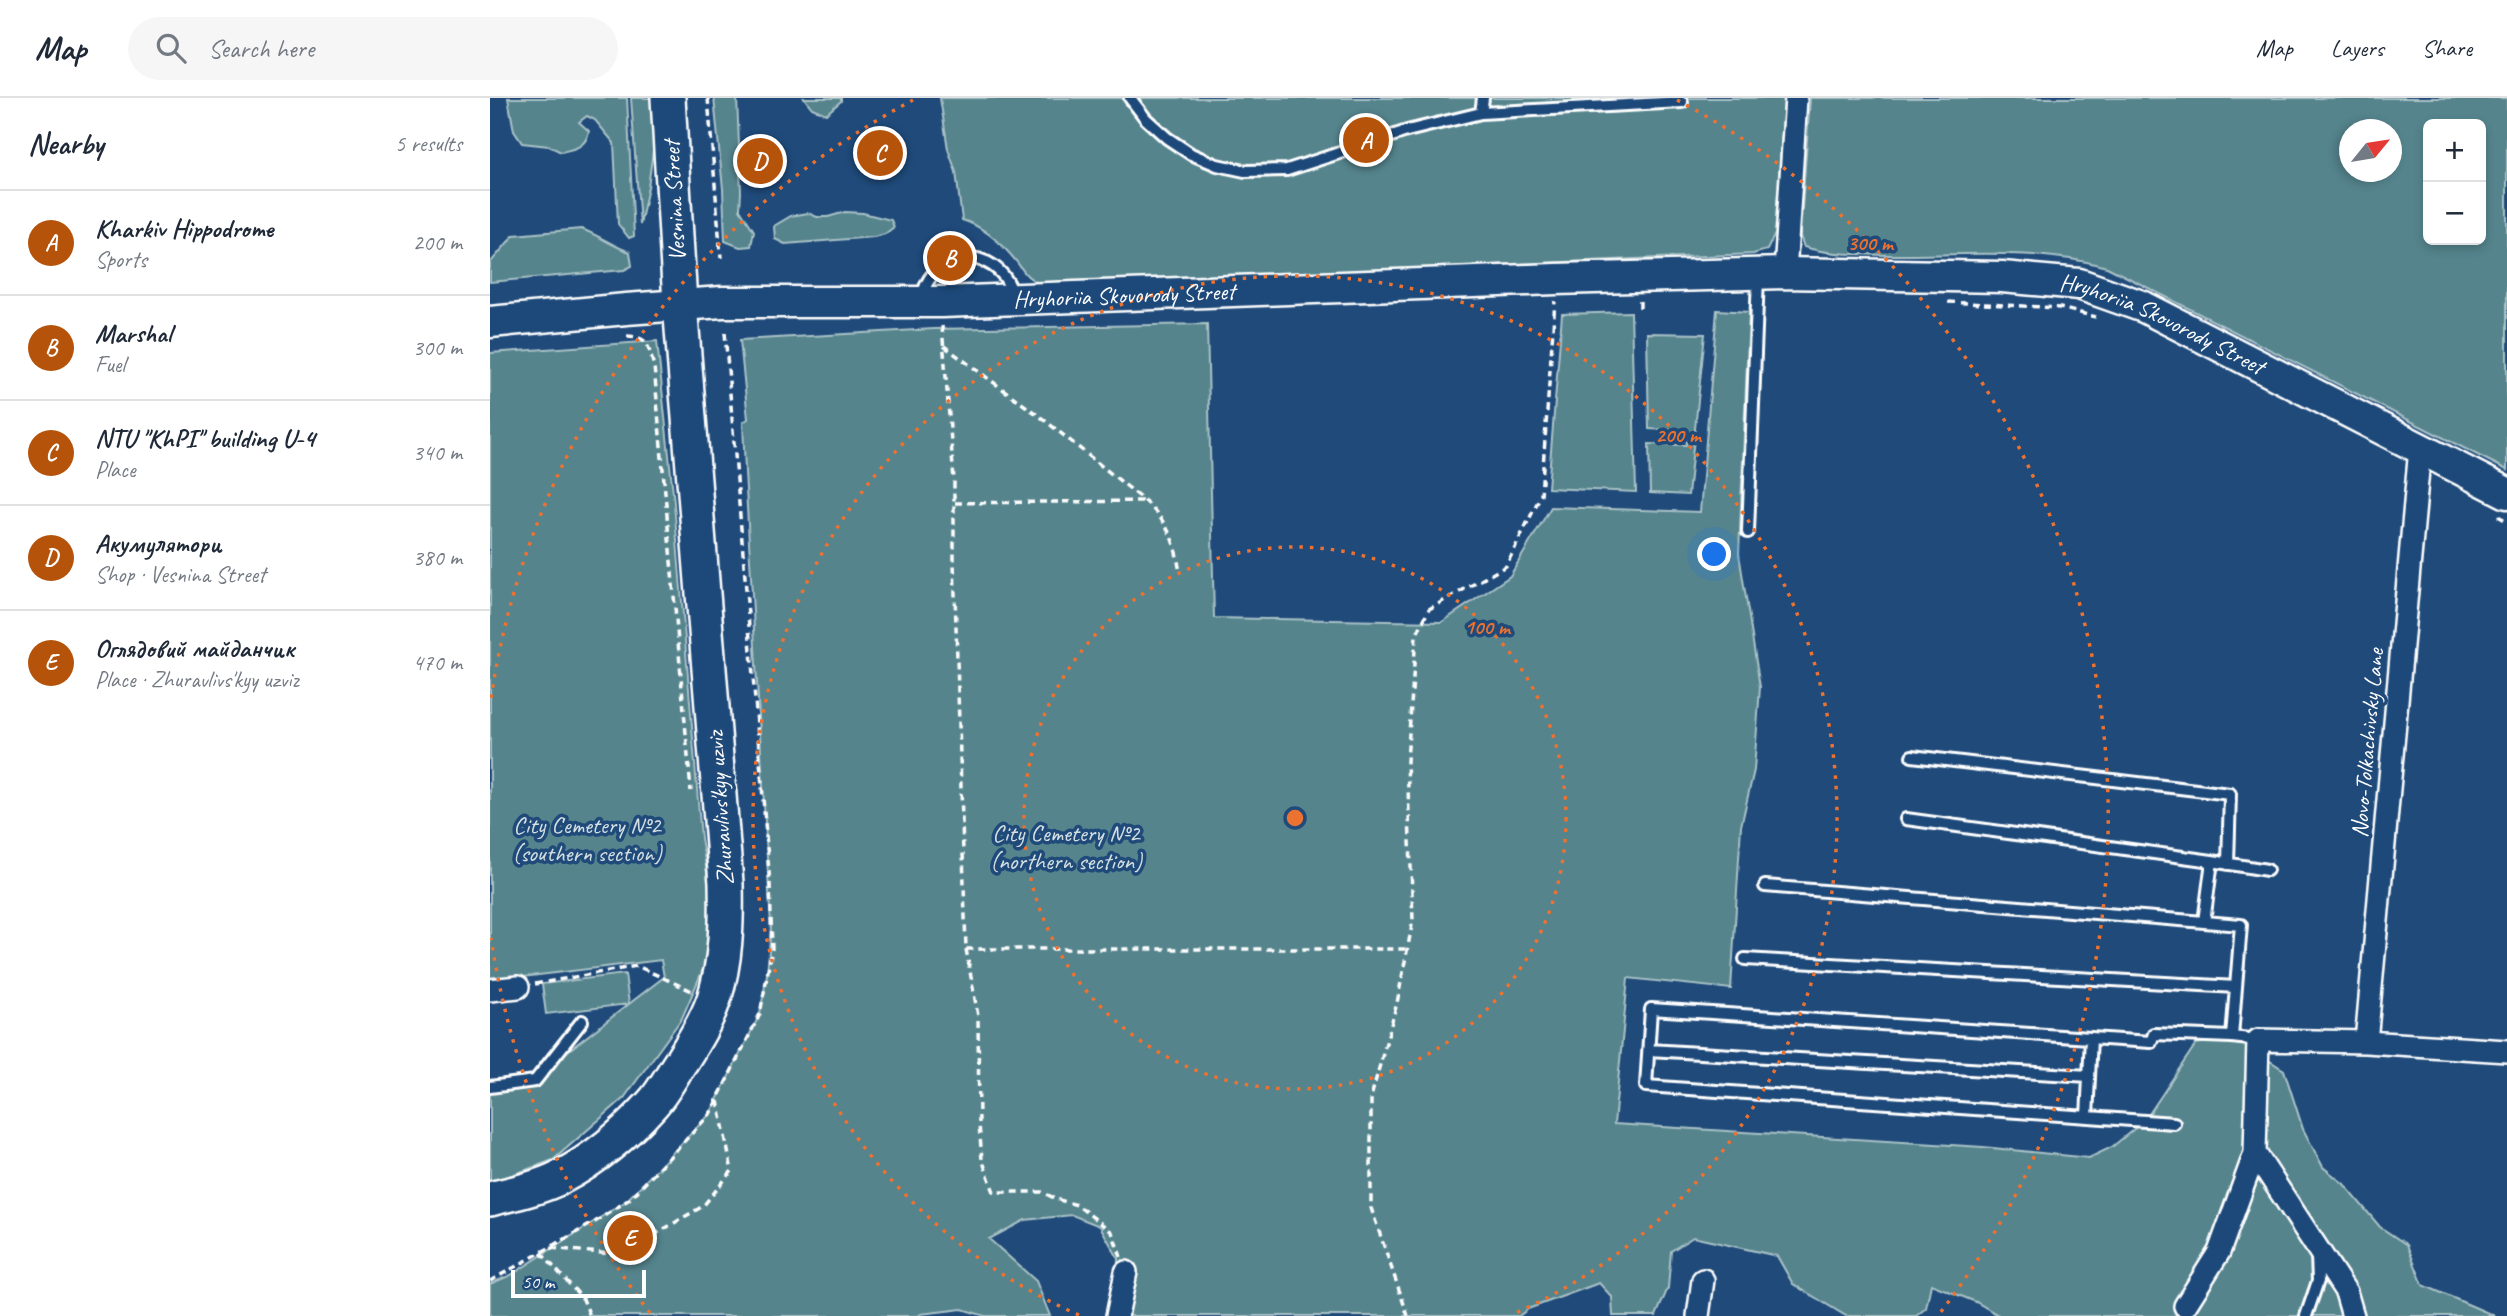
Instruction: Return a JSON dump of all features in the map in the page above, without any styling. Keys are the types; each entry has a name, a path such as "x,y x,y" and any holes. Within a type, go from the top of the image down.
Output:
{"main road":[{"name":"Vesnina Street","path":"668,98 680,304"},
{"name":"Zhuravlivs'kyy uzviz","path":"490,1199 559,1178 587,1162 624,1132 654,1102 694,1040 698,997 724,946 727,920 726,883 680,304"}],"street":[{"path":"1772,274 1796,98"},
{"name":"Hryhoriia Skovorody Street","path":"490,322 680,304 932,302 1556,279 1772,274 2002,277 2079,284 2144,307 2420,448 2501,504"},
{"name":"Novo-Tolkachivsky Lane","path":"2366,1042 2420,448"},
{"path":"490,990 518,987"},
{"path":"2185,1307 2219,1252 2255,1153 2258,1040 2366,1042 2507,1051"},
{"path":"2255,1153 2346,1292 2353,1316"},
{"path":"1117,1316 1125,1272"},
{"path":"1698,1316 1703,1280"}],"lane":[{"path":"1130,98 1146,119 1183,149 1217,165 1245,171 1287,170 1407,131 1481,113 1682,102"},
{"path":"1481,113 1483,98"},
{"path":"972,258 988,262 998,269 1009,284 1014,299"},
{"path":"932,302 927,282 935,271 946,263"},
{"path":"1748,532 1772,274"},
{"path":"1912,756 2230,794 2228,864"},
{"path":"1906,819 2267,870"},
{"path":"2204,922 2212,861"},
{"path":"1765,886 2241,925 2231,1037"},
{"path":"1745,959 2236,987"},
{"path":"2174,1123 1646,1086 1651,1009 2151,1042 2154,1034 2258,1040"},
{"path":"490,1087 535,1081 582,1021"},
{"path":"2087,1116 2091,1038"},
{"path":"1648,1050 2089,1076"},
{"path":"2306,1316 2318,1281 2317,1245"}],"path":[{"path":"708,98 721,258"},
{"path":"1408,1316 1371,1208 1371,1097 1396,1003 1413,920 1407,761 1416,636 1429,609 1506,566 1544,496 1556,279"},
{"path":"1640,301 1640,312"},
{"path":"1937,301 2060,308 2101,318"},
{"path":"932,302 944,346 954,503 966,949 978,1016 982,1159 993,1192 1042,1192 1077,1205 1112,1232 1125,1272"},
{"path":"626,336 641,337 645,340 654,366 692,796"},
{"path":"944,346 1042,418 1161,516 1175,546 1180,573"},
{"path":"954,503 1145,501"},
{"path":"2501,504 2507,521"},
{"path":"966,949 1408,949"},
{"path":"518,987 637,966 698,997"},
{"path":"549,1248 620,1255 703,1206 732,1171 718,1099"},
{"path":"541,1253 583,1299 590,1316"}],"green space":[{"path":"508,98 627,98 634,236 629,238 618,224 614,143 595,120 587,116 579,122 589,131 588,136 583,144 571,150 561,152 549,146 522,143 514,131"},
{"path":"631,98 652,98 655,136 640,225"},
{"path":"714,98 737,98 740,209 754,231 751,246 740,247 725,241"},
{"path":"804,98 841,98 841,101 826,114 812,108"},
{"path":"940,98 1784,98 1775,234 1767,250 1753,254 1040,284 1026,274 992,236 962,220 956,172 948,149"},
{"path":"1810,98 2507,98 2507,470 2107,267 2029,255 1838,253 1804,247 1800,236"},
{"path":"845,212 891,220 894,227 885,234 874,237 785,244 775,239 774,226 791,216 808,213 817,217 828,217"},
{"path":"581,229 630,252 632,266 624,270 490,282 490,263 514,235"},
{"name":"City Cemetery №2 (northern section)","path":"1717,310 1749,312 1739,554 1760,687 1754,770 1741,826 1731,989 1628,978 1614,1124 1983,1147 2089,1158 2112,1147 2145,1120 2196,1044 2232,1037 2284,1070 2303,1129 2323,1167 2344,1184 2380,1227 2407,1245 2423,1285 2495,1316 2000,1316 1976,1302 1931,1284 1926,1308 1916,1316 1846,1316 1793,1284 1777,1256 1693,1237 1671,1251 1668,1288 1656,1316 1613,1316 1612,1297 1599,1283 1528,1309 1519,1316 1114,1316 1118,1258 1100,1226 1072,1215 1025,1220 989,1239 1036,1281 1050,1316 985,1316 962,1309 918,1316 490,1316 490,1284 511,1275 626,1201 710,1114 760,1014 771,927 745,472 743,422 748,419 740,340 934,329 1207,324 1214,618 1442,622 1510,576 1551,507 1700,512"},
{"path":"1631,312 1636,492 1548,488 1562,314"},
{"path":"1647,333 1705,334 1688,495 1650,493 1649,444 1686,445 1687,431 1649,429"},
{"name":"City Cemetery №2 (southern section)","path":"657,341 674,503 701,838 710,889 707,960 682,1018 624,1098 553,1160 490,1183 490,1080 534,1077 664,977 661,960 490,981 490,353"},
{"path":"625,974 629,1004 546,1014 542,984"}],"place":[{"name":"Kharkiv Hippodrome","path":"1366,140"},
{"name":"NTU \"KhPI\" building U-4","path":"880,153"},
{"name":"Акумулятори","path":"760,161"},
{"name":"Marshal","path":"950,258"},
{"name":"Оглядовий майданчик","path":"630,1238"}]}
